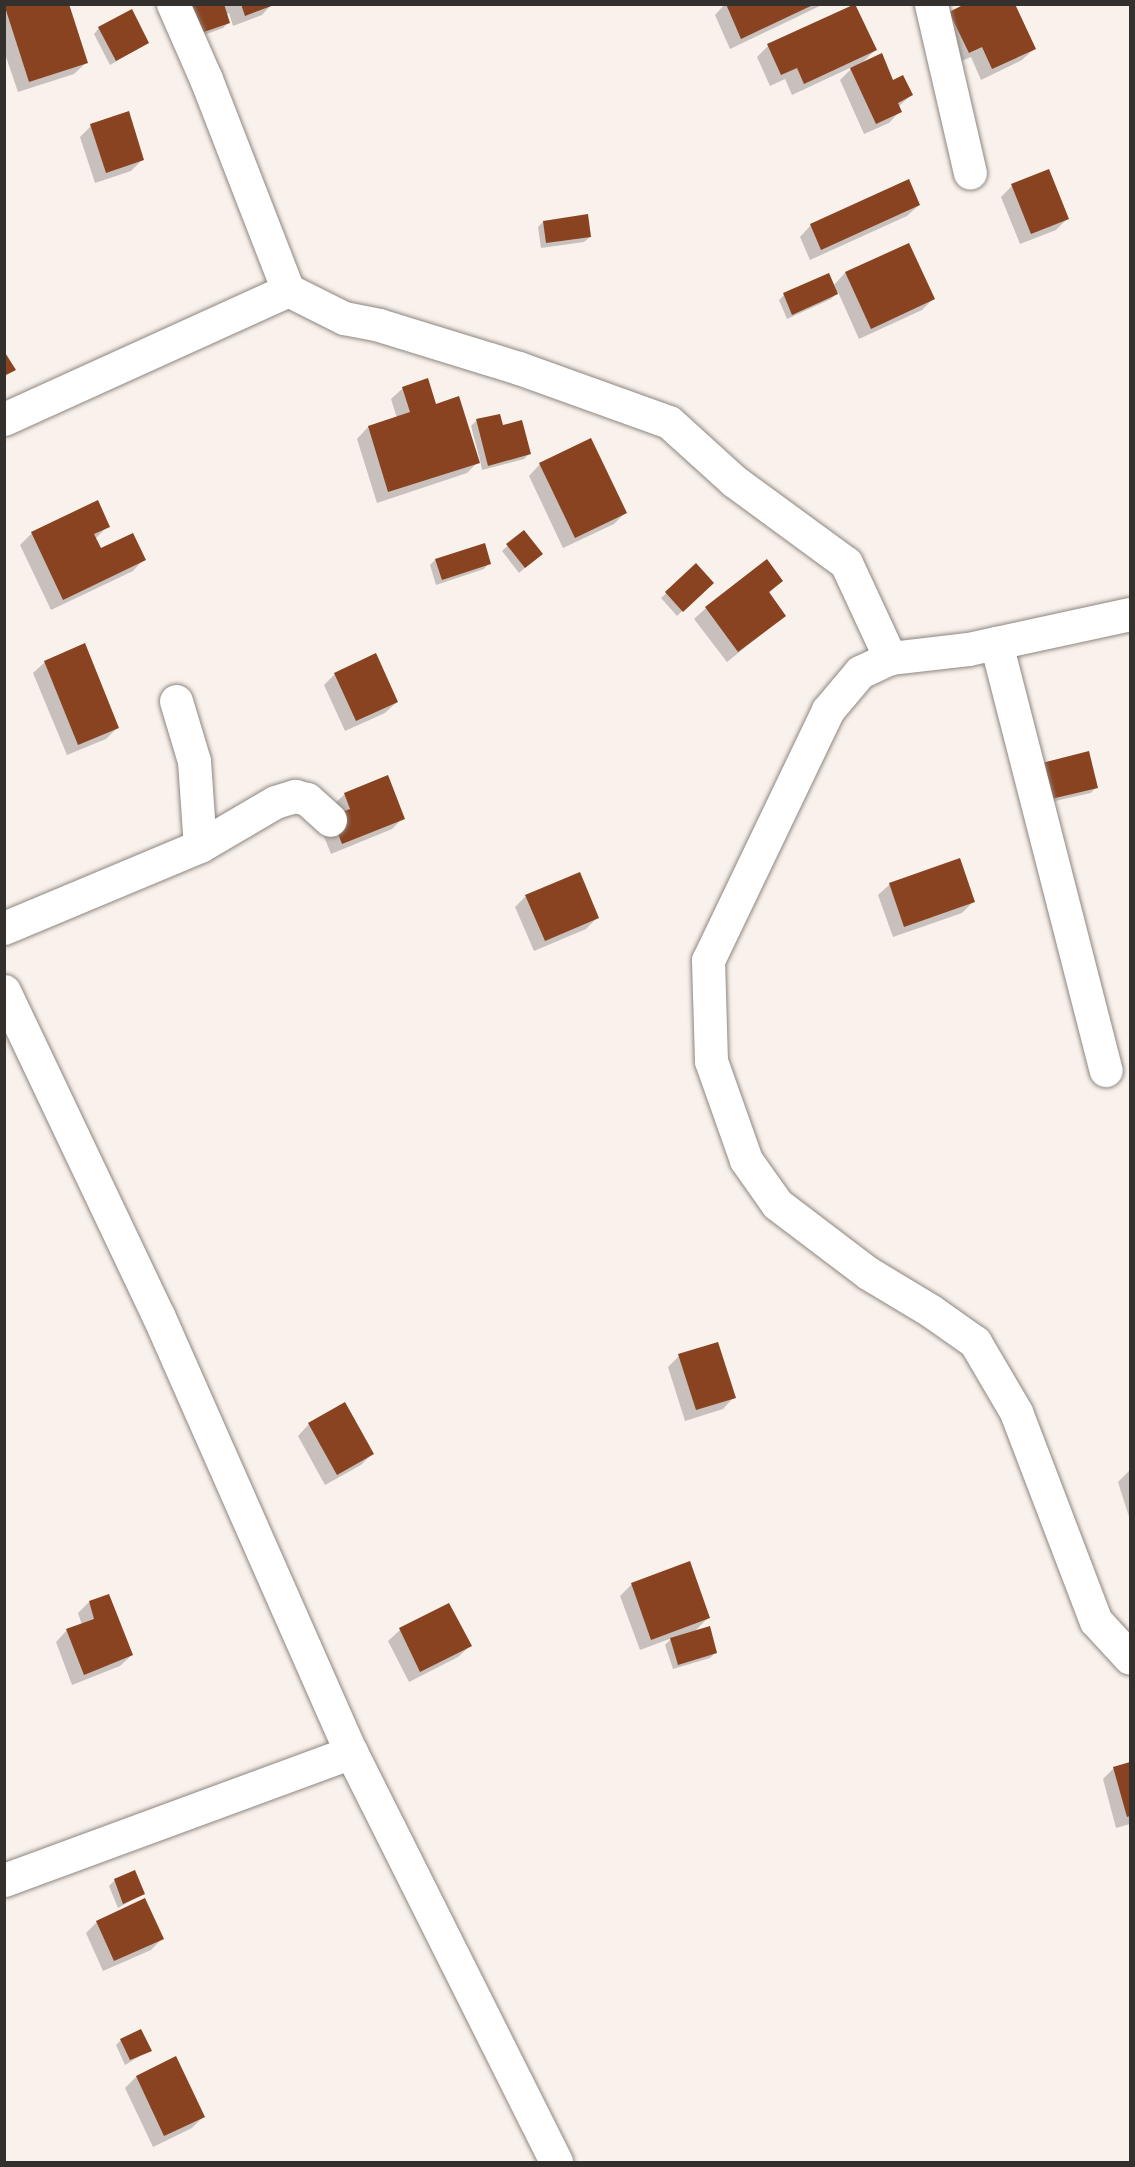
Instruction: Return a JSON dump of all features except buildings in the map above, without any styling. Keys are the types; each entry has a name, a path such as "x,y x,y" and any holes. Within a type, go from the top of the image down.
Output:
{"street":[{"path":"173,4 206,79 288,290 344,318 378,325 519,368 669,422 734,481 846,563 890,658"},
{"path":"932,4 970,173"},
{"path":"4,419 288,290"},
{"path":"1131,614 996,643 890,658 860,672 828,710 708,960 711,1061 746,1160 777,1204 868,1273 931,1311 975,1342 1016,1412 1096,1621 1131,1658"},
{"path":"996,643 1106,1070"},
{"path":"176,701 194,761 200,846"},
{"path":"4,928 32,919 200,846 275,802 295,796 307,799 330,820"},
{"path":"4,992 158,1315 351,1752 556,2163"},
{"path":"4,1880 351,1752"}]}
